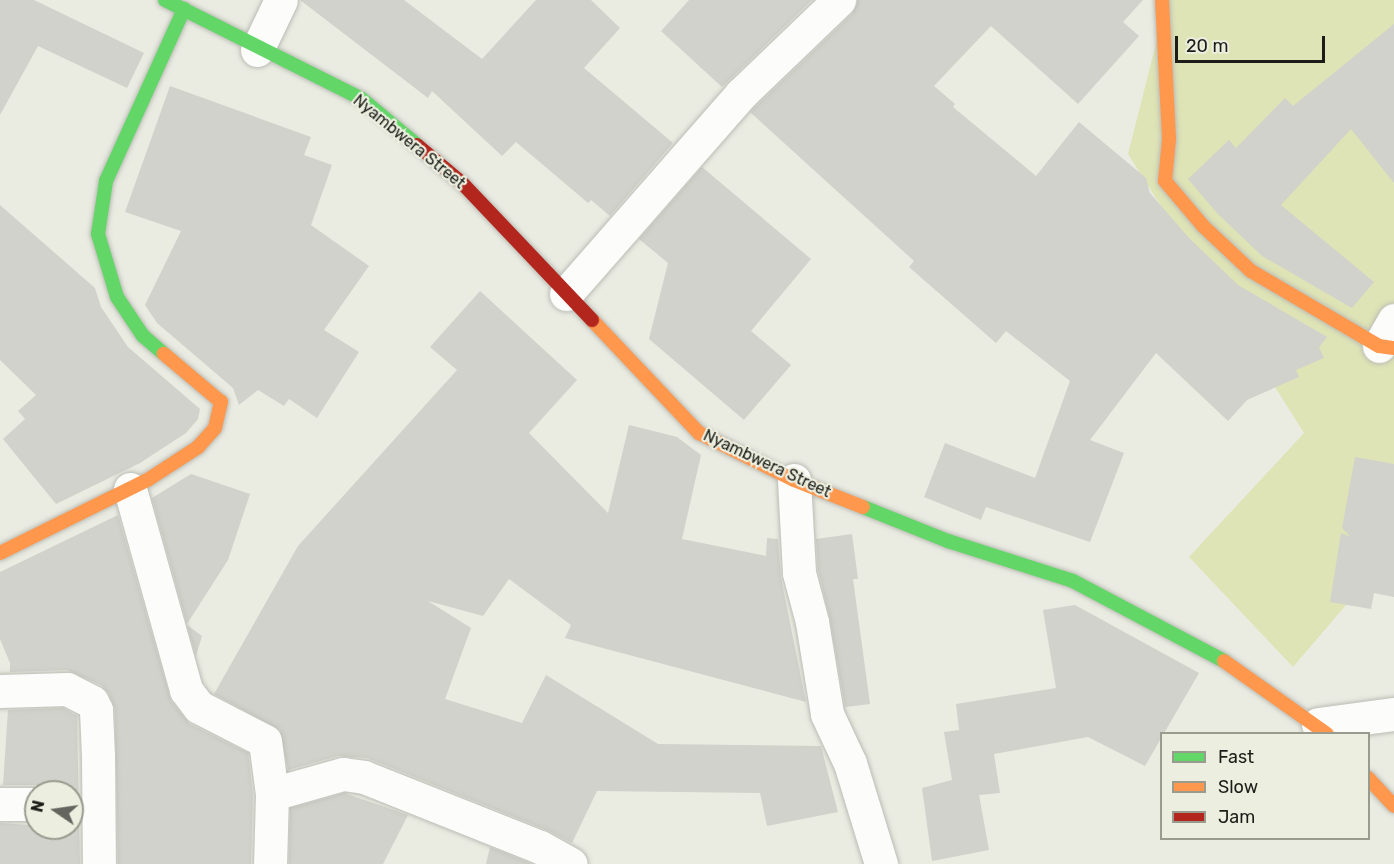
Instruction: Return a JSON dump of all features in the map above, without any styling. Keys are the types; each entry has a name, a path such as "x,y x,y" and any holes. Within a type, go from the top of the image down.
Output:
{"street":[{"name":"Nyambwera Street","path":"165,0 257,50 362,99 462,183 699,432 794,480 948,541 1073,581 1229,663 1323,729"},
{"path":"257,50 281,0"},
{"path":"566,294 741,94 839,0"},
{"path":"1162,0 1169,139 1165,181 1203,226 1251,271 1389,338"},
{"path":"0,553 130,489 198,447 215,428 221,402 142,336 117,297 98,234 106,181 184,9"},
{"path":"794,480 799,573 812,622 827,714 850,763 881,864"},
{"path":"130,489 186,690 199,707 266,741 272,794 270,864"},
{"path":"0,691 67,689 92,702 96,710 86,806 99,864"},
{"path":"1323,729 1394,714"},
{"path":"272,794 343,774 364,777 540,847 571,864"},
{"path":"1370,780 1394,806"},
{"path":"0,804 24,804"}],"green space":[{"path":"1167,0 1394,0 1394,549 1293,667 1189,557 1304,433 1128,154"}],"building":[{"path":"0,0 34,0 144,53 127,88 38,46 0,115"},
{"path":"300,0 404,0 482,59 536,0 591,0 620,28 584,68 673,143 610,216 591,200 588,203 516,142 502,156 432,91 428,98"},
{"path":"689,0 812,0 722,87 661,31"},
{"path":"857,0 1143,0 1123,22 1139,36 1078,104 991,26 934,86 955,104 953,107 1036,176 1079,122 1146,178 1150,193 1189,238 1238,285 1327,337 1319,347 1324,358 1296,370 1299,377 1247,400 1228,421 1156,353 1090,440 1124,453 1090,542 986,507 981,520 924,497 945,443 1035,478 1070,381 1006,331 996,343 909,267 914,261 750,112 852,14"},
{"path":"1394,24 1394,183 1351,129 1281,205 1374,282 1352,308 1262,256 1217,213 1188,179 1229,140 1236,148 1285,98 1293,106"},
{"path":"170,86 311,137 304,155 332,165 311,225 369,266 324,330 359,352 317,418 289,399 284,406 258,390 239,405 233,388 157,323 145,305 181,231 125,212"},
{"path":"702,167 811,259 751,331 791,365 744,420 649,339 668,263 639,239"},
{"path":"0,205 95,288 101,307 128,347 200,409 198,419 186,433 140,463 56,504 3,439 25,419 18,411 36,395 0,360"},
{"path":"480,291 577,380 529,433 608,513 629,425 677,437 701,455 682,539 766,556 767,538 778,539 781,578 806,702 565,638 571,625 509,579 483,616 428,601 471,628 445,699 522,723 546,675 658,744 821,746 838,812 767,826 760,793 597,791 572,843 547,830 367,758 338,756 288,770 280,730 214,694 298,546 457,370 430,347"},
{"path":"1355,457 1394,464 1394,597 1374,593 1371,609 1330,602 1341,533 1351,537 1342,528"},
{"path":"191,474 250,494 228,560 187,624 152,498"},
{"path":"118,515 171,701 190,724 248,753 253,795 251,864 118,864 115,709 109,694 101,685 67,670 10,672 10,663 0,639 0,572"},
{"path":"852,534 858,579 853,579 870,704 845,707 830,619 818,570 816,539"},
{"path":"1075,605 1199,673 1165,732 1160,732 1160,740 1145,766 1088,737 994,754 1000,793 979,795 989,850 932,861 922,788 952,780 944,732 959,730 956,704 1056,688 1043,610"},
{"path":"187,625 202,636 196,656"},
{"path":"63,708 77,716 78,780 24,780 24,785 3,785 8,710"},
{"path":"344,793 408,815 383,864 289,864 290,808"},
{"path":"0,823 24,825 24,840 80,840 80,864 0,864"},
{"path":"490,847 532,864 486,864"}],"traffic: fast":[{"path":"165,0 362,99 417,145"},
{"path":"164,354 143,336 117,297 98,234 106,181 184,9"},
{"path":"863,507 948,541 1073,581 1224,661"}],"traffic: slow":[{"path":"1162,0 1169,139 1165,181 1203,226 1251,271 1379,346 1394,348"},
{"path":"592,320 699,433 794,480 863,507"},
{"path":"0,553 149,479 198,447 215,428 221,402 164,354"},
{"path":"1224,661 1324,732"},
{"path":"1370,780 1394,806"}],"traffic: jam":[{"path":"417,145 462,183 592,320"}]}
